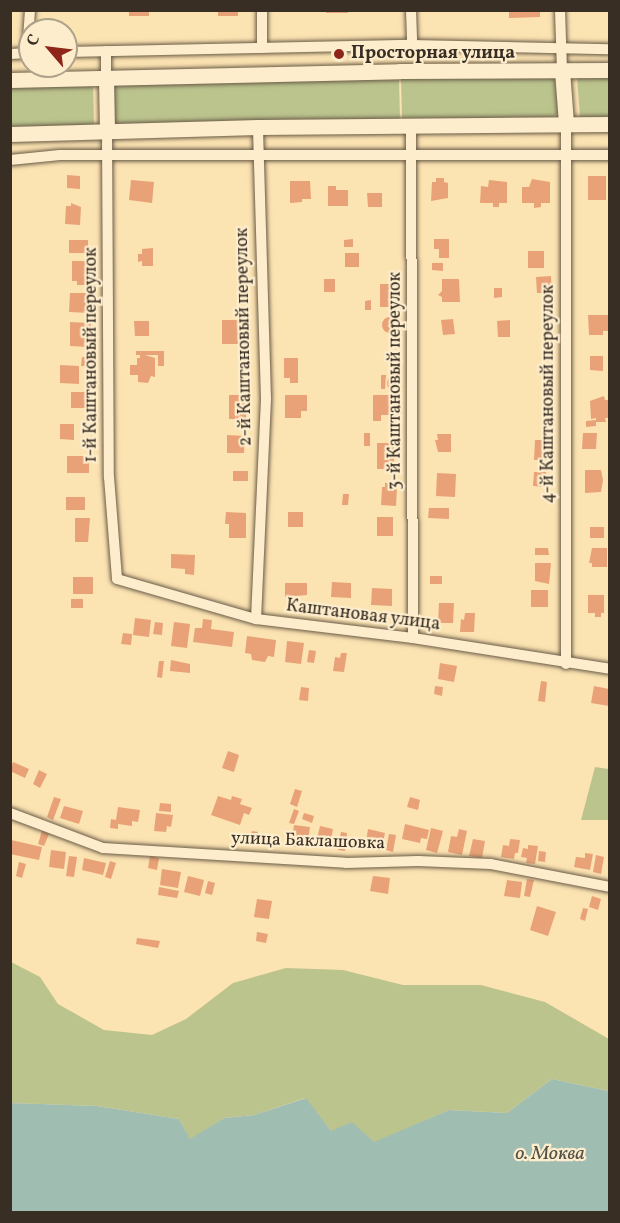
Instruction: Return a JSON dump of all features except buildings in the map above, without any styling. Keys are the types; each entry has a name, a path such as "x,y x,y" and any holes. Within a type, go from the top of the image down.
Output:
{"main road":[{"path":"562,70 566,123"},
{"path":"10,80 609,70"},
{"path":"106,78 107,131"},
{"path":"10,134 258,127 609,124"}],"street":[{"path":"261,10 262,48"},
{"path":"411,10 412,45"},
{"path":"560,10 562,70"},
{"path":"78,52 412,45 609,49"},
{"path":"106,51 106,78"},
{"name":"4-й Каштановый переулок","path":"566,123 566,664"},
{"name":"3-й Каштановый переулок","path":"411,125 413,638"},
{"name":"2-й Каштановый переулок","path":"256,619 266,399 258,127"},
{"name":"1-й Каштановый переулок","path":"107,131 109,477 117,579"},
{"path":"10,160 60,155 609,155"},
{"name":"Каштановая улица","path":"117,579 256,619 413,638 609,669"},
{"name":"улица Баклашовка","path":"10,813 103,848 346,862 418,861 490,864 609,887"}],"green space":[{"path":"553,77 558,113 553,117 402,119 401,78"},
{"path":"577,77 609,77 609,117 580,117"},
{"path":"399,78 400,119 118,124 114,121 112,90 116,84"},
{"path":"93,84 94,125 11,127 10,86"},
{"path":"595,767 609,769 609,820 581,820"},
{"path":"11,962 40,977 58,1004 104,1030 152,1035 186,1019 233,983 286,968 343,970 403,985 481,985 545,1002 609,1039 609,1091 552,1079 507,1113 449,1110 374,1143 331,1131 305,1098 254,1115 224,1118 190,1140 179,1119 97,1106 11,1103"}],"water":[{"name":"о. Моква","path":"552,1079 609,1091 609,1212 12,1212 11,1209 11,1103 97,1106 179,1119 190,1139 224,1118 254,1115 306,1098 331,1131 352,1122 374,1142 449,1110 507,1113"}],"place":[{"name":"Просторная улица","path":"339,54"}]}
